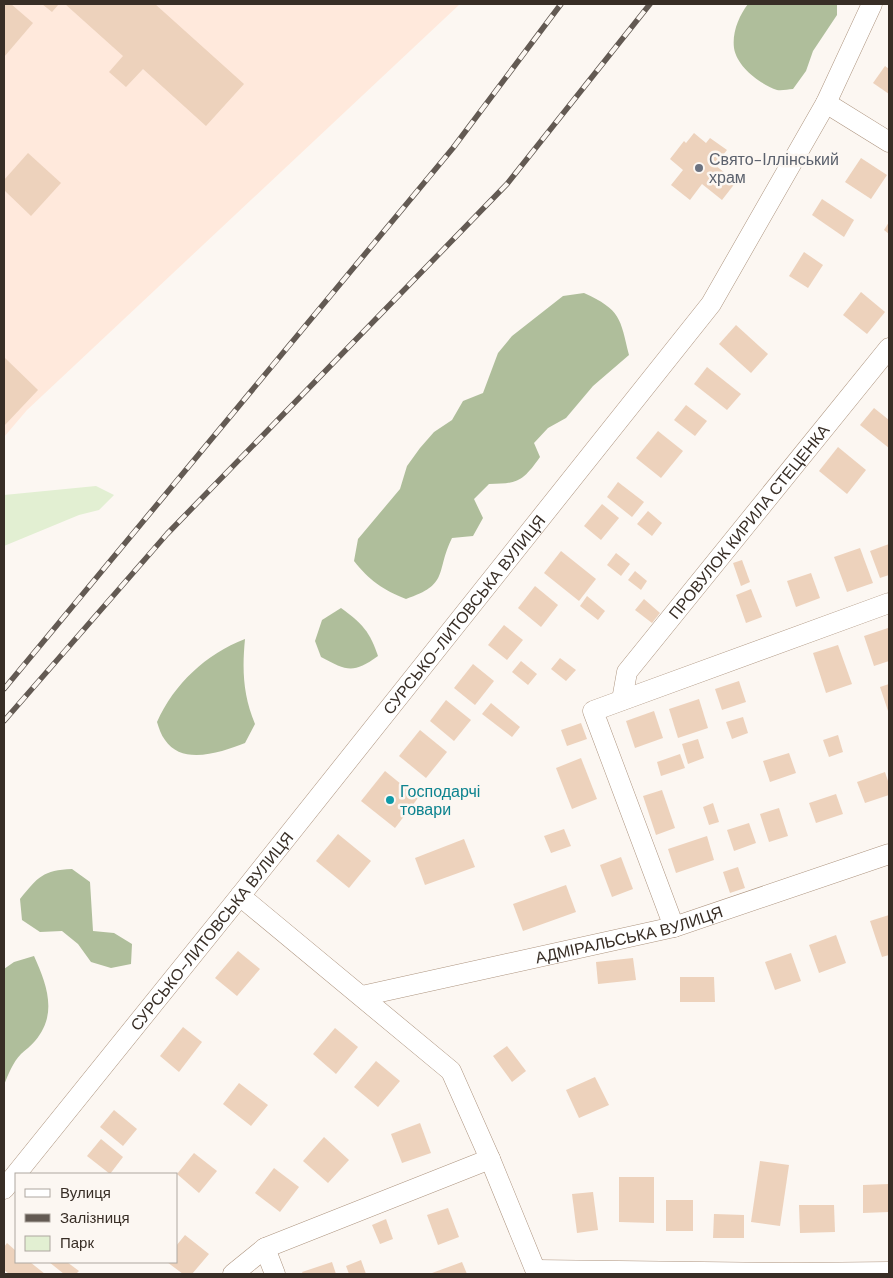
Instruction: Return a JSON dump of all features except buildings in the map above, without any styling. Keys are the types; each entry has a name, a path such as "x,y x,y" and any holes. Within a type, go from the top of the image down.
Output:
{"street":[{"name":"СУРСЬКО-ЛИТОВСЬКА ВУЛИЦЯ","path":"17,1173 711,304 826,103 872,4"},
{"path":"826,103 889,142"},
{"name":"ПРОВУЛОК КИРИЛА СТЕЦЕНКА","path":"622,700 627,672 889,348"},
{"path":"674,927 594,711 889,603"},
{"name":"АДМІРАЛЬСЬКА ВУЛИЦЯ","path":"362,996 674,927 889,854"},
{"path":"240,896 451,1071 490,1159 536,1272 792,1274 889,1272"},
{"path":"233,1274 265,1248 490,1159"},
{"name":"СУРСЬКО-ЛИТОВСЬКА ВУЛИЦЯ","path":"4,1189 15,1175"},
{"path":"265,1248 275,1274"}],"shaded area":[{"path":"4,4 460,4 27,410 4,437"}],"green space":[{"path":"748,4 837,4 837,15 813,51 806,71 793,89 777,90 764,84 744,68 736,55 734,48 735,30"},
{"path":"584,293 605,305 617,316 629,355 593,386 566,418 548,428 534,443 540,457 524,476 513,482 489,484 474,499 483,518 473,536 452,538 439,576 429,588 420,594 406,599 377,584 354,561 358,539 400,489 407,466 434,432 452,420 463,401 483,393 498,353 512,336 563,296"},
{"path":"96,486 114,495 99,510 79,515 4,546 4,495"},
{"path":"341,608 355,618 364,629 372,640 378,656 356,668 344,668 321,657 315,641 322,620"},
{"path":"245,639 244,682 255,724 245,743 203,755 181,753 172,748 164,738 157,722 172,695 204,662 231,645"},
{"path":"72,869 90,882 93,931 114,933 132,944 131,964 111,968 91,962 78,944 62,931 40,932 22,920 20,899 32,885 48,873"},
{"path":"34,956 43,978 48,999 46,1020 42,1031 35,1041 16,1061 4,1085 4,969 14,962"}],"railway":[{"path":"4,689 453,148 561,4"},
{"path":"4,721 167,534 507,184 650,4"}],"place":[{"name":"Свято-Іллінський храм","path":"699,168"},
{"name":"Господарчі товари","path":"390,800"}]}
